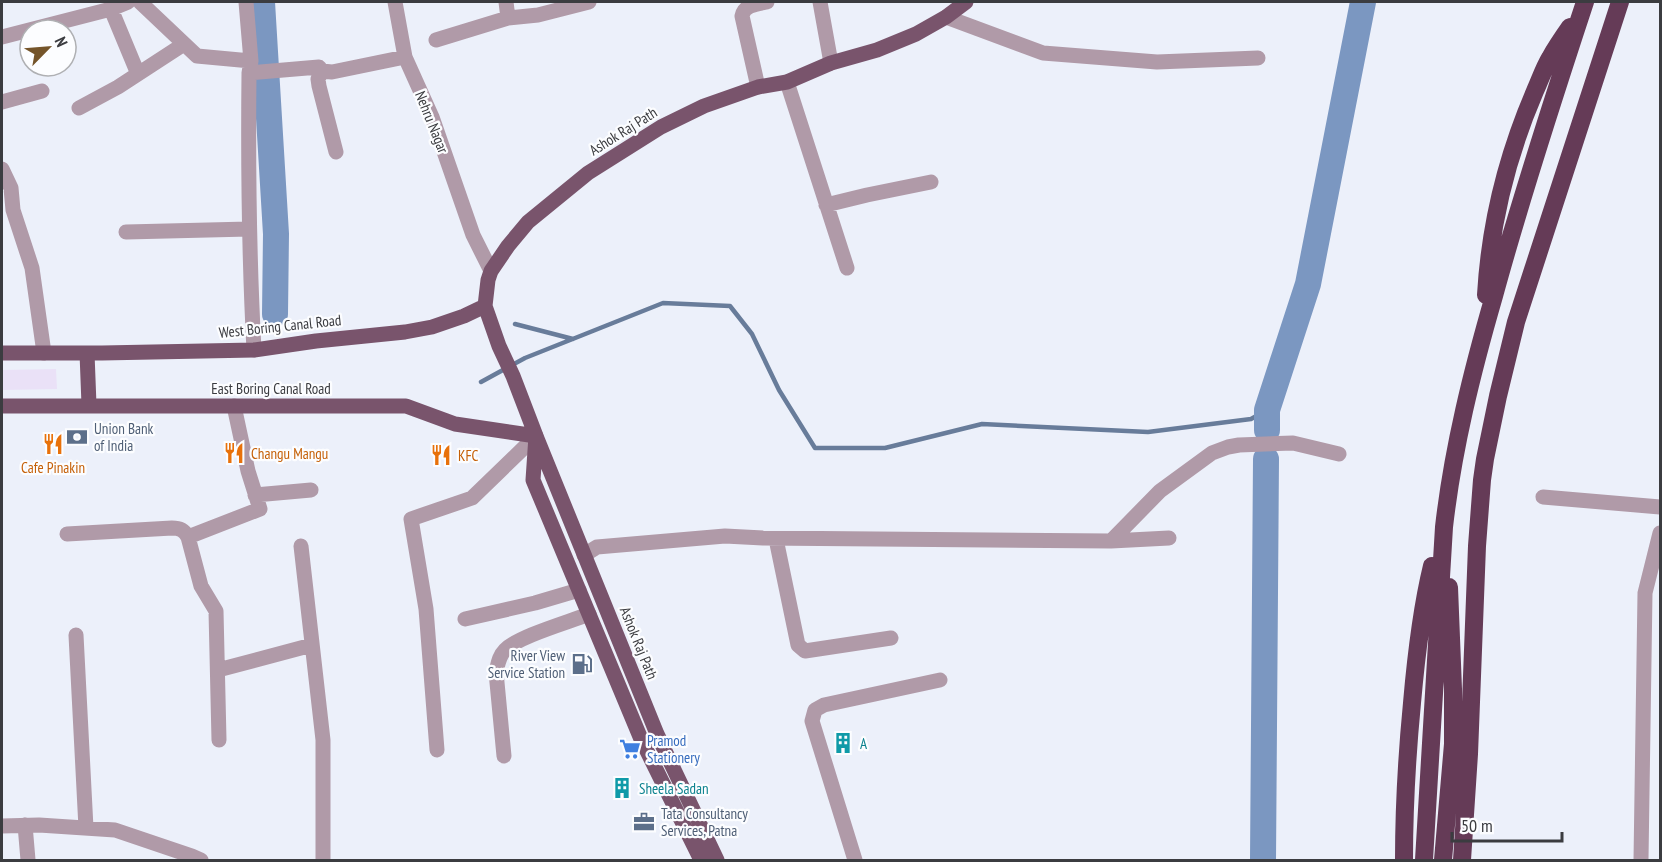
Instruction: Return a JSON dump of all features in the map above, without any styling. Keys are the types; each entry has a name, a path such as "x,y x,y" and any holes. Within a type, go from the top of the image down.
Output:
{"highway":[{"path":"1413,861 1427,648 1455,451 1475,363 1516,217 1585,2"},
{"path":"1462,861 1469,754 1477,546 1485,459 1497,396 1516,322 1620,2"},
{"path":"1606,47 1635,2"},
{"path":"1404,861 1408,745 1415,669 1424,598 1444,527"},
{"path":"1424,861 1444,527"},
{"path":"1434,861 1444,701 1444,527"},
{"path":"1443,861 1454,689 1449,575 1444,527"}],"main road":[{"name":"Ashok Raj Path","path":"717,861 657,734 513,375 498,346 485,306 488,280 491,271 508,246 528,222 588,173 661,127 704,106 758,87 787,82 831,63 877,50 916,34 946,17 966,2"},
{"name":"West Boring Canal Road","path":"2,352 254,350 432,327 485,306"},
{"path":"87,353 89,405"},
{"name":"East Boring Canal Road","path":"2,406 406,406 455,424 536,436"},
{"name":"Ashok Raj Path","path":"536,436 533,480 641,739 701,861"}],"street":[{"path":"2,37 111,9 128,2"},
{"path":"140,2 197,56 254,69 321,69 332,72 405,57"},
{"path":"246,2 254,69 249,229 254,350"},
{"name":"Nehru Nagar","path":"395,2 405,57 432,117 473,235 491,271"},
{"path":"506,2 508,18"},
{"path":"436,40 508,18 538,15 589,2"},
{"path":"758,87 742,12 747,7 767,2"},
{"path":"820,2 831,63"},
{"path":"111,9 138,75"},
{"path":"946,17 1043,53 1157,62 1258,58"},
{"path":"79,108 138,75 184,44"},
{"path":"321,69 318,79 319,86 336,152"},
{"path":"787,82 847,268"},
{"path":"2,102 42,91"},
{"path":"2,169 11,188 13,210 32,268 44,353"},
{"path":"826,205 931,182"},
{"path":"126,232 249,229"},
{"path":"188,537 260,509 248,471 234,406"},
{"path":"437,750 426,609 411,519 472,498 536,436"},
{"path":"1111,541 1160,491 1212,453 1239,445 1293,443 1339,454"},
{"path":"255,495 311,490"},
{"path":"1543,497 1660,507"},
{"path":"67,534 179,528 188,537 201,586 216,611 219,740"},
{"path":"1641,861 1646,593 1660,533"},
{"path":"584,555 597,548 725,536 1111,541 1168,538"},
{"path":"777,538 798,645 805,651 891,638"},
{"path":"301,546 323,740 323,861"},
{"path":"465,619 579,590"},
{"path":"504,756 496,672 498,660 503,651 522,640 589,614"},
{"path":"76,635 86,828"},
{"path":"218,670 312,645"},
{"path":"855,861 812,721 815,710 824,705 940,680"},
{"path":"24,825 28,861"},
{"path":"2,826 116,830 201,861"}],"shaded area":[{"path":"56,369 57,389 2,390 2,370"}],"waterway":[{"path":"262,2 276,234 275,314"},
{"path":"1267,430 1267,410 1308,284 1363,2"},
{"path":"481,382 525,358 663,303 730,306 752,334 779,390 815,448 885,448 982,424 1148,432 1251,419 1267,410"},
{"path":"515,324 573,339"},
{"path":"1263,860 1266,459"}],"place":[{"name":"Union Bank of India","path":"77,437"},
{"name":"Cafe Pinakin","path":"53,444"},
{"name":"Changu Mangu","path":"234,453"},
{"name":"KFC","path":"441,455"},
{"name":"River View Service Station","path":"582,664"},
{"name":"A","path":"843,743"},
{"name":"Pramod Stationery","path":"630,749"},
{"name":"Sheela Sadan","path":"622,788"},
{"name":"Tata Consultancy Services, Patna","path":"644,822"}]}
